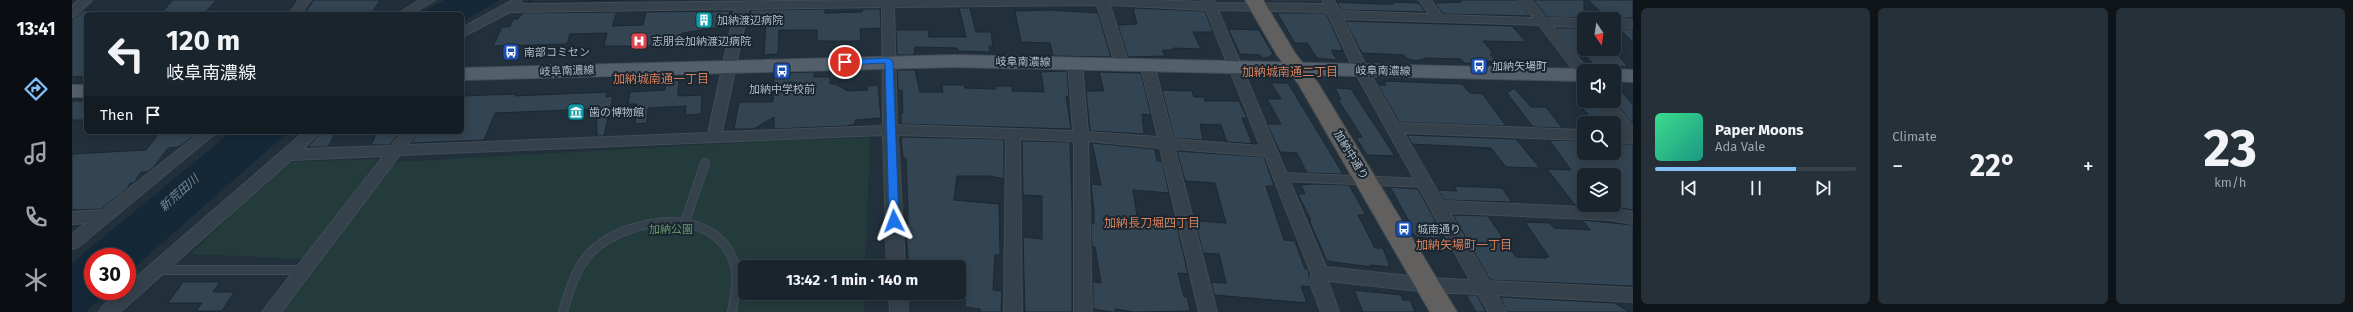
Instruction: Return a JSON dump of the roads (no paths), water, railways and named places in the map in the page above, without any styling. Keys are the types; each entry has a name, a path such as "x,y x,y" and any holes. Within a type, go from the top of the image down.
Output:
{"highway":[{"name":"加納中通り","path":"1256,3 1367,182 1444,312"}],"main road":[{"name":"岐阜南濃線","path":"464,74 888,61 1147,64 1298,69 1577,74"},
{"path":"1621,75 1633,76"},
{"path":"72,91 84,91"}],"street":[{"path":"72,13 86,0"},
{"path":"296,12 305,0"},
{"path":"407,12 430,0"},
{"path":"464,32 522,0"},
{"path":"509,8 1102,0 1256,3 1332,8 1438,18 1577,23"},
{"path":"1102,0 1122,64"},
{"path":"1425,0 1438,18"},
{"path":"1525,0 1577,65"},
{"path":"888,2 890,130 896,260"},
{"path":"1209,3 1234,67 1272,152 1320,273 1318,283 1330,312"},
{"path":"714,137 742,6"},
{"path":"1332,8 1361,70 1497,312"},
{"path":"1621,23 1633,24"},
{"path":"1075,63 1081,136 1083,312"},
{"path":"1147,64 1208,312"},
{"path":"1610,108 1633,137"},
{"path":"1394,128 1577,135"},
{"path":"287,155 890,130 1081,136 1272,152"},
{"path":"72,243 208,134"},
{"path":"108,312 311,134"},
{"path":"271,312 408,134"},
{"path":"1013,134 1013,312"},
{"path":"1621,137 1633,137"},
{"path":"1438,207 1610,214 1633,218"},
{"path":"72,218 105,216"},
{"path":"1320,273 1428,285 1483,289 1633,295"},
{"path":"898,300 898,312"}],"lane":[{"path":"685,222 706,163"},
{"path":"1281,177 1367,182 1425,183"},
{"path":"562,312 576,271 596,248 615,235 634,227 662,223 685,222 708,231 724,246 734,262 736,278 732,312"},
{"path":"156,270 303,270"}],"water":[{"path":"445,0 500,0 464,21 464,12 424,12"},
{"name":"新荒田川","path":"229,134 286,134 136,266 136,248 90,248"},
{"path":"84,253 84,300 99,300 86,312 72,312 72,263"}],"place":[{"name":"加納渡辺病院","path":"704,20"},
{"name":"志朋会加納渡辺病院","path":"639,41"},
{"name":"南部コミセン","path":"511,52"},
{"name":"加納矢場町","path":"1479,66"},
{"name":"加納中学校前","path":"782,71"},
{"name":"歯の博物館","path":"576,112"},
{"name":"城南通り","path":"1404,229"}],"district":[{"name":"加納城南通二丁目","path":"1290,72"},
{"name":"加納城南通一丁目","path":"661,79"},
{"name":"加納長刀堀四丁目","path":"1152,223"},
{"name":"加納矢場町一丁目","path":"1464,245"}],"park label":[{"name":"加納公園","path":"671,229"}]}
